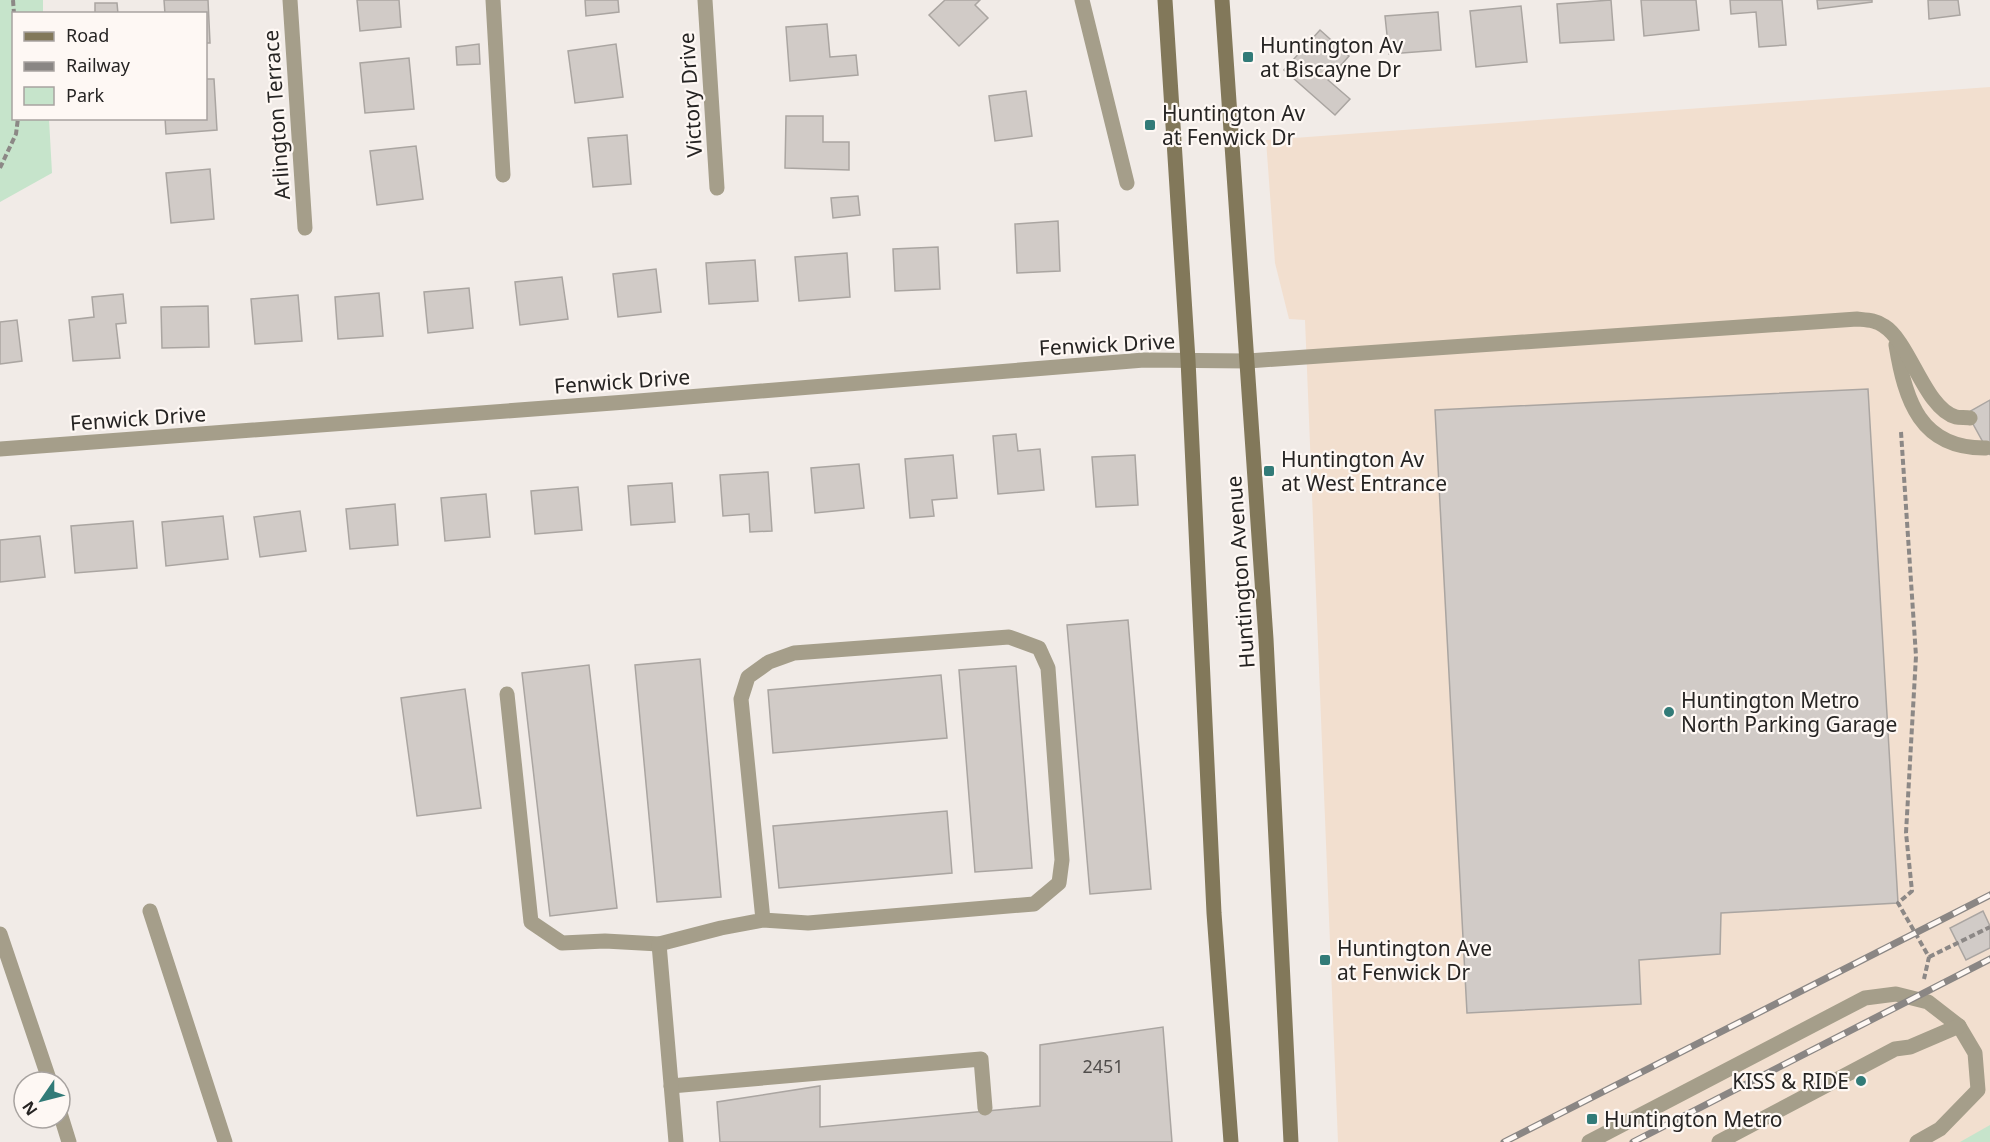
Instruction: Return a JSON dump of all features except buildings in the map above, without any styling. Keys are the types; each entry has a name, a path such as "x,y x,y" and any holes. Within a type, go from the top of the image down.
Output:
{"main road":[{"name":"Huntington Avenue","path":"1165,0 1188,360 1214,913 1231,1142"},
{"name":"Huntington Avenue","path":"1222,0 1266,639 1291,1142"}],"street":[{"name":"Arlington Terrace","path":"290,0 304,228"},
{"path":"493,0 503,175"},
{"name":"Victory Drive","path":"705,0 717,188"},
{"path":"1082,0 1127,183"},
{"name":"Fenwick Drive","path":"0,449 1144,360 1248,360 1857,319 1882,324 1894,333"},
{"path":"1894,333 1930,395 1945,411 1956,417 1970,418"},
{"path":"1894,333 1901,375 1912,408 1928,429 1950,442 1972,448 1986,448"},
{"path":"507,694 531,922 562,943 605,941 659,944 763,920 808,923 1034,904 1059,883 1062,860 1048,668 1039,648 1009,636 794,653 769,662 748,676 741,699 763,920"},
{"path":"150,911 225,1142"},
{"path":"0,934 46,1070"},
{"path":"659,944 676,1142"},
{"path":"1589,1142 1865,998 1896,994 1928,1002 1959,1026 1975,1053 1978,1090 1940,1129 1917,1142"},
{"path":"1719,1142 1895,1049 1910,1047 1959,1026"},
{"path":"671,1086 981,1059 985,1108"}],"path":[{"path":"0,168 16,134 18,120"},
{"path":"1900,425 1916,656 1906,833 1912,891 1898,903 1929,957 1990,927"}],"shaded area":[{"path":"1990,87 1990,1142 1338,1142 1305,320 1289,319 1275,263 1266,140"}],"green space":[{"path":"0,0 43,0 43,12 12,12 12,120 49,120 52,173 0,202"},
{"path":"1990,1125 1990,1142 1960,1142"}],"railway":[{"path":"1504,1142 1990,895"},
{"path":"1633,1142 1990,959"}],"place":[{"name":"Huntington Av at Biscayne Dr","path":"1248,57"},
{"name":"Huntington Av at Fenwick Dr","path":"1150,125"},
{"name":"Huntington Av at West Entrance","path":"1269,471"},
{"name":"Huntington Metro North Parking Garage","path":"1669,712"},
{"name":"Huntington Ave at Fenwick Dr","path":"1325,960"},
{"name":"KISS & RIDE","path":"1861,1081"},
{"name":"Huntington Metro","path":"1592,1119"}]}
